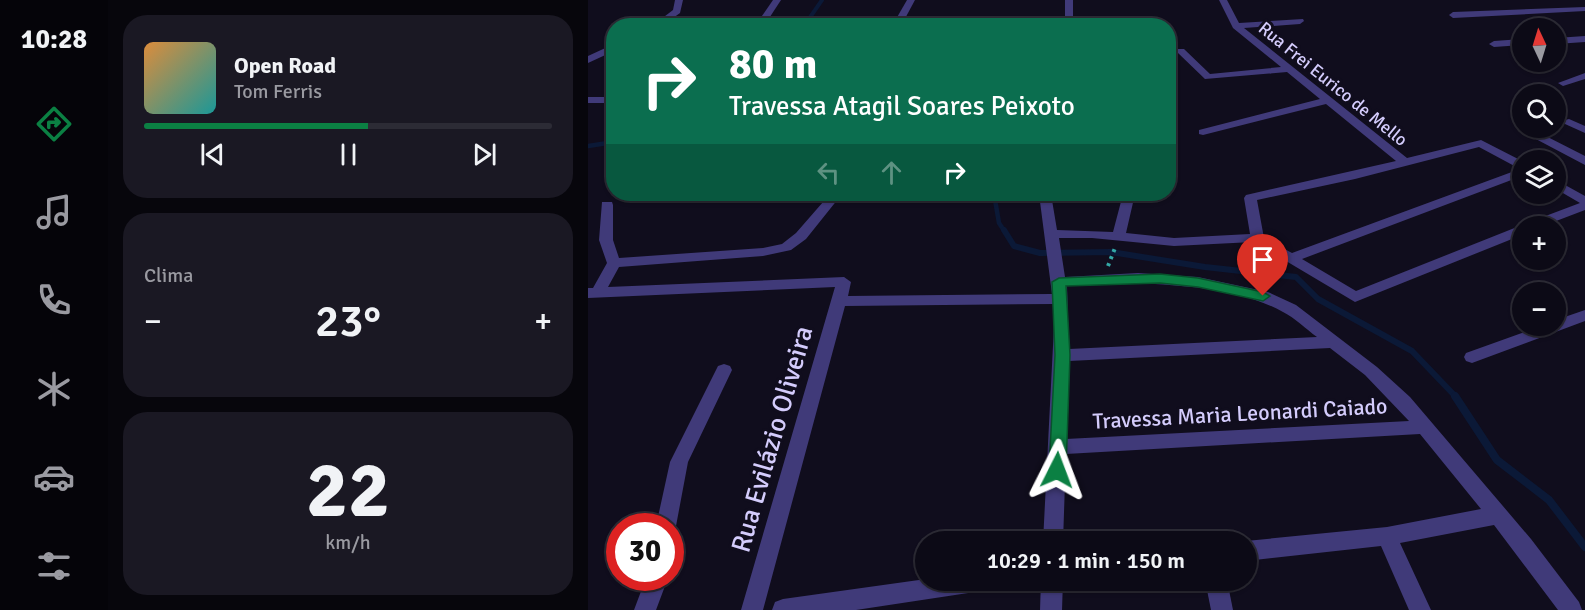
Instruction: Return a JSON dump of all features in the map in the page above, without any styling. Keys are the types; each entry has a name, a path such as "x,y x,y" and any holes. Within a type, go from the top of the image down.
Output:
{"street":[{"path":"667,18 677,11 679,0"},
{"path":"765,18 777,0"},
{"path":"901,18 911,0"},
{"path":"1069,18 1070,0"},
{"name":"Rua Frei Eurico de Mello","path":"1223,0 1236,27 1404,162"},
{"path":"1561,0 1583,10"},
{"path":"1453,15 1583,10"},
{"path":"1236,27 1300,21"},
{"path":"1566,40 1585,39"},
{"path":"1494,44 1512,43"},
{"path":"588,60 606,51"},
{"path":"1181,51 1208,77 1288,69"},
{"path":"1563,83 1585,76"},
{"path":"588,100 606,98"},
{"path":"1203,132 1326,100"},
{"path":"1569,122 1585,130"},
{"path":"1542,138 1585,161"},
{"path":"1512,160 1481,143 1250,198 1257,238 1265,248 1291,258 1355,297 1512,234"},
{"path":"1291,258 1512,176"},
{"path":"1566,190 1585,201"},
{"path":"593,292 614,263 763,252 786,247 801,237 830,201"},
{"path":"1046,201 1060,291 1062,355 1054,531"},
{"path":"1119,236 1127,201"},
{"path":"607,205 606,240 614,263"},
{"path":"1558,216 1585,206"},
{"path":"1054,246 1119,236 1174,242 1257,238"},
{"path":"839,301 1060,291 1103,280 1149,278 1188,281 1270,299 1291,309 1388,386 1499,515 1571,610"},
{"name":"Rua Evilázio Oliveira","path":"593,292 844,282 752,610"},
{"path":"1472,357 1585,315"},
{"path":"1062,355 1335,342"},
{"path":"669,513 679,462 724,370"},
{"name":"Travessa Maria Leonardi Caiado","path":"1058,447 1425,427"},
{"path":"1257,550 1387,536 1499,515"},
{"path":"1387,536 1419,610"},
{"path":"645,610 652,591"},
{"path":"783,610 915,591"},
{"path":"1051,610 1052,591"},
{"path":"1218,591 1222,610"}],"path":[{"path":"1103,280 1119,236"}],"waterway":[{"path":"810,18 822,0"},
{"path":"588,146 606,143"},
{"path":"995,201 999,223 1005,232"},
{"path":"1004,230 1014,246 1040,253 1111,252 1205,267 1296,277 1318,299 1412,351 1457,398"},
{"path":"1455,396 1497,460 1549,500 1585,547"}],"route":[{"path":"1057,470 1062,355 1059,282 1160,279 1198,282 1263,296"}]}
